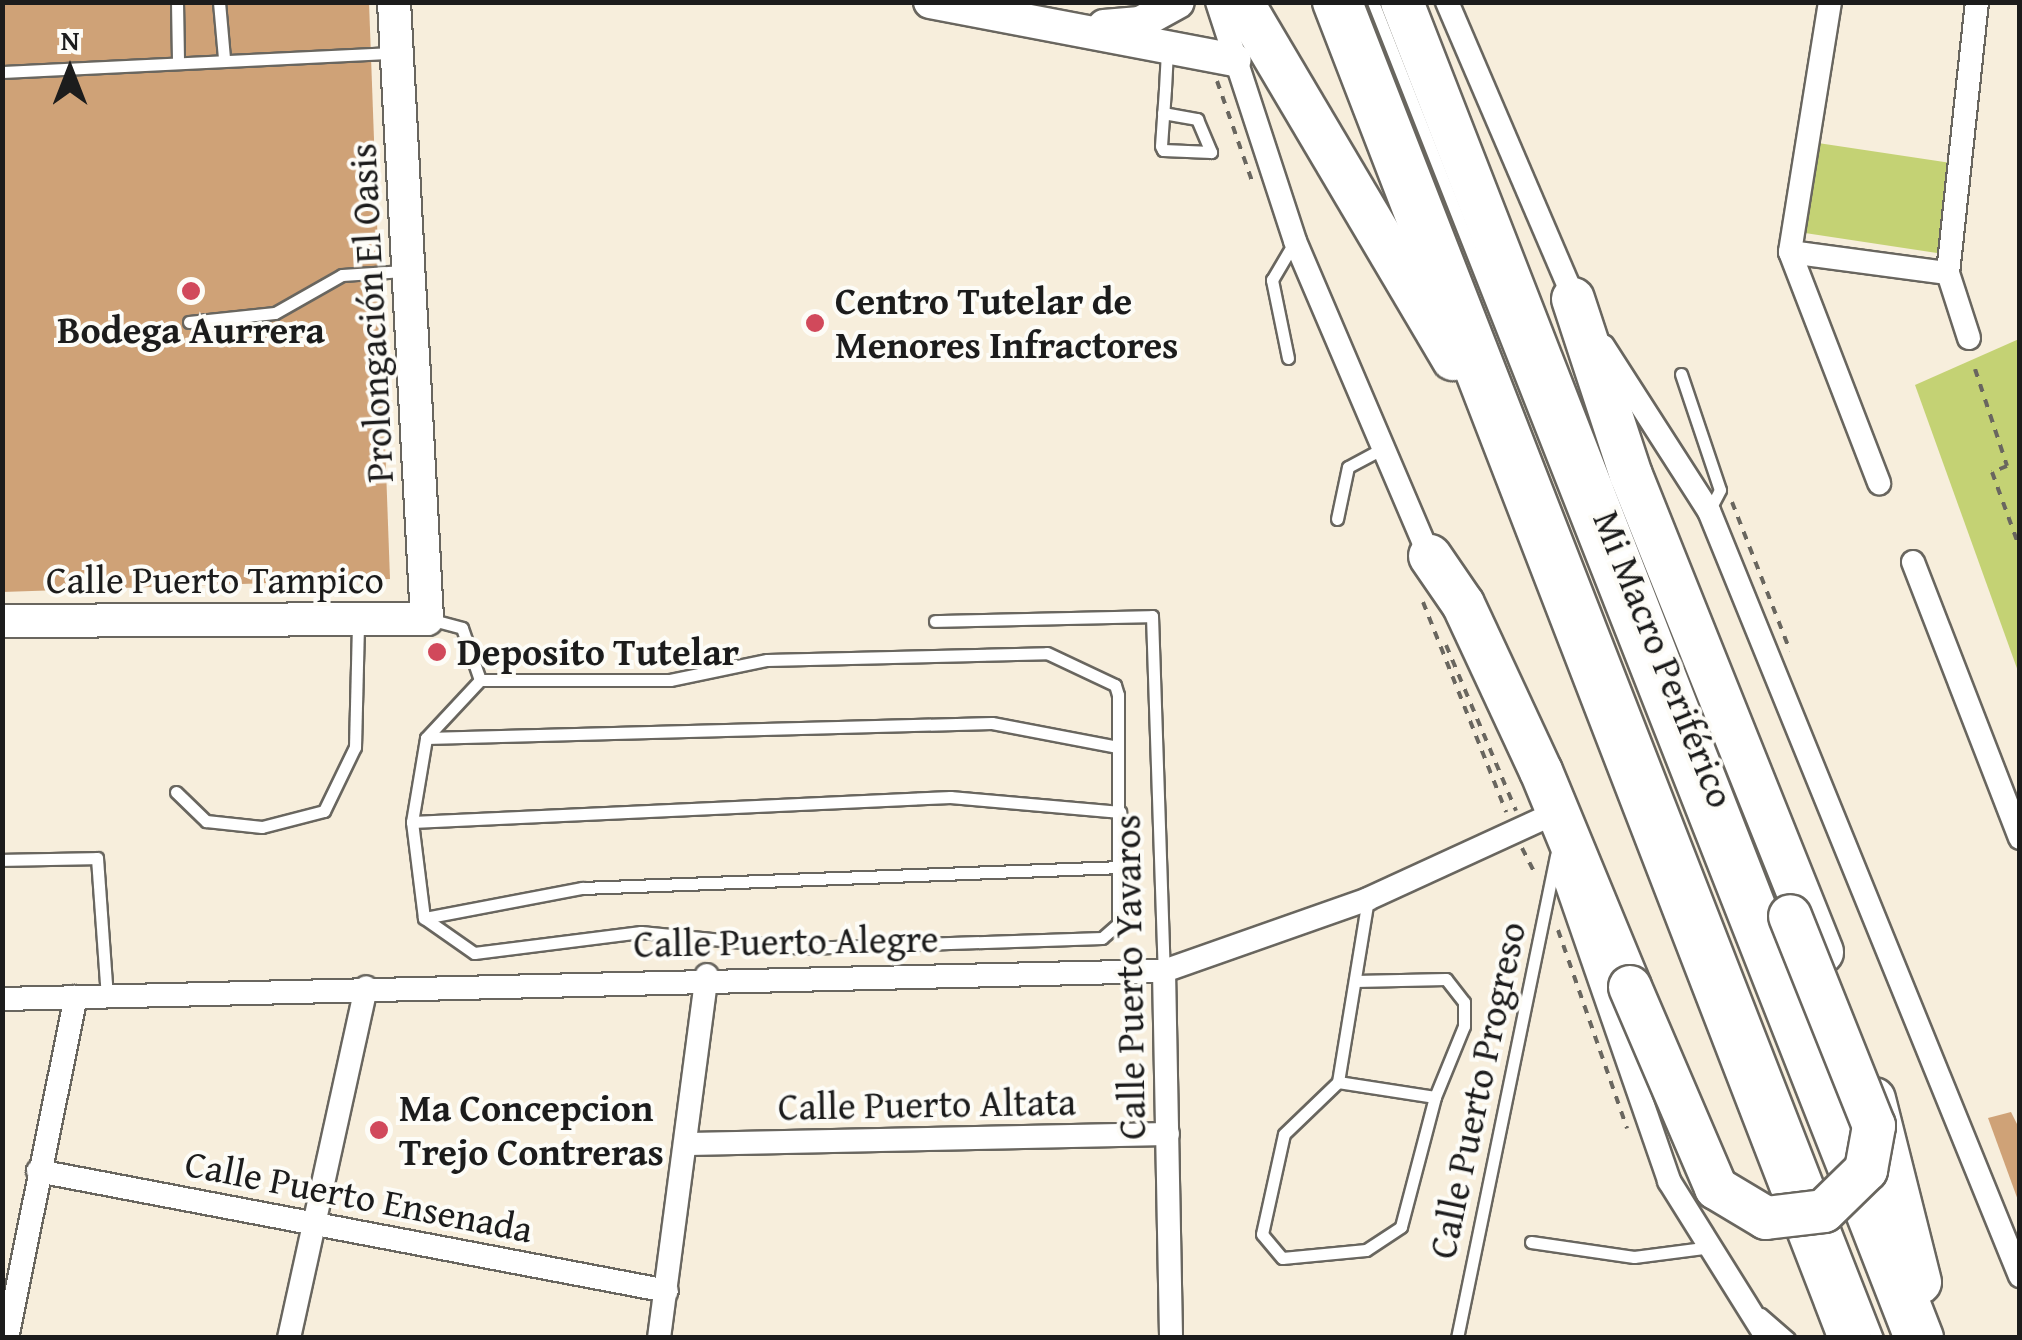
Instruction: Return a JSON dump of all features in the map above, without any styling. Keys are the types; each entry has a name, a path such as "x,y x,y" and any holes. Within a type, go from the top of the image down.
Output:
{"highway":[{"path":"1242,2 1517,476"},
{"path":"1334,2 1850,1338"},
{"path":"1402,2 1590,493 1924,1338"},
{"path":"1573,298 1631,475 1861,1057 1913,1238 1924,1338"},
{"path":"1425,582 1463,604 1526,738 1716,1188 1766,1218 1824,1212 1866,1170 1874,1126 1651,579 1631,475"},
{"path":"1590,493 1651,579"}],"street":[{"name":"Prolongación El Oasis","path":"394,2 427,618"},
{"path":"1075,28 1140,23 1178,2"},
{"path":"1217,2 1219,57 1294,241 1387,446 1425,582 1527,829 1556,855 1670,1180 1703,1248 1767,1338"},
{"path":"1447,2 1573,298 1708,512 2020,1276"},
{"path":"1830,2 1790,252 1879,482"},
{"path":"1969,338 1948,273 1978,2"},
{"path":"951,4 1219,57"},
{"path":"1790,252 1948,273"},
{"path":"1807,295 1832,258"},
{"path":"1913,562 2020,838"},
{"name":"Calle Puerto Tampico","path":"2,621 427,618"},
{"name":"Calle Puerto Alegre","path":"2,999 706,975 1164,971 1368,900 1527,829"},
{"name":"Calle Puerto Yavaros","path":"1164,971 1172,1338"},
{"path":"659,1338 688,1144 706,975"},
{"path":"289,1338 366,987"},
{"path":"8,1338 38,1171 76,996"},
{"name":"Calle Puerto Altata","path":"688,1144 1168,1134"},
{"name":"Calle Puerto Ensenada","path":"38,1171 668,1292"}],"lane":[{"path":"176,2 178,59"},
{"path":"220,2 224,58"},
{"name":"Mi Macro Periférico","path":"1357,2 1877,1338"},
{"name":"Mi Macro Periférico","path":"1373,2 1899,1338"},
{"path":"1163,113 1197,119 1211,152 1163,150 1163,113 1168,47"},
{"path":"2,72 178,59 397,52"},
{"path":"1288,358 1272,280 1294,241"},
{"path":"190,322 275,313 342,275 409,270"},
{"path":"1681,374 1720,490 1708,512"},
{"path":"1338,519 1348,467 1387,446"},
{"name":"Calle Puerto Yavaros","path":"935,621 1152,616 1164,971"},
{"path":"427,618 462,628 480,680"},
{"path":"176,792 206,821 262,827 324,811 354,747 358,620"},
{"path":"1047,653 1114,684 1120,812 1118,924 1102,938 803,948 640,932 474,953 424,918 412,822 426,738 480,680 670,680 767,660 1047,653"},
{"path":"426,738 992,723 1118,747"},
{"path":"412,822 950,797 1120,812"},
{"name":"Calle Puerto Progreso","path":"1457,1338 1556,855"},
{"path":"2,860 97,858 107,996"},
{"path":"424,918 582,888 1120,867"},
{"path":"1355,981 1446,979 1464,1002 1464,1026 1435,1097 1401,1227 1366,1250 1282,1258 1262,1234 1284,1134 1338,1082 1368,900"},
{"path":"1338,1082 1435,1097"},
{"path":"1530,1242 1634,1258 1703,1248"},
{"path":"1739,1296 1790,1338"}],"path":[{"path":"1219,57 1258,188"},
{"path":"1975,369 2007,466 1992,472 2020,549"},
{"path":"1720,490 1737,507"},
{"path":"1425,582 1527,829 1630,1130"},
{"path":"1425,582 1549,890"}],"green space":[{"path":"1818,143 1951,163 1937,253 1805,233"},
{"path":"2019,339 2019,674 1915,385"}],"building":[{"name":"Bodega Aurrera","path":"2,2 369,2 390,579 2,592"},
{"path":"2011,1112 2020,1130 2019,1203 1988,1118"}],"place":[{"name":"Bodega Aurrera","path":"191,291"},
{"name":"Centro Tutelar de Menores Infractores","path":"815,323"},
{"name":"Deposito Tutelar","path":"437,652"},
{"name":"Ma Concepcion Trejo Contreras","path":"379,1130"}]}
